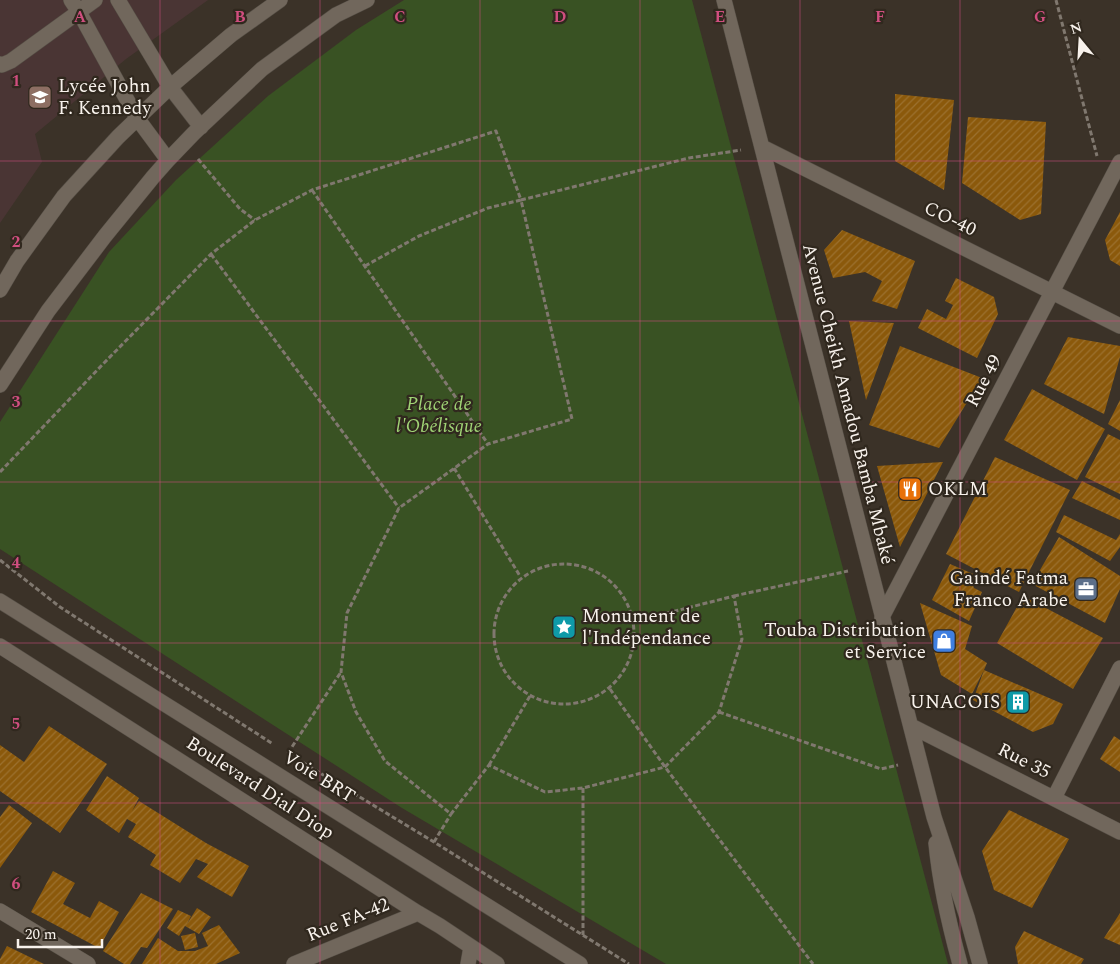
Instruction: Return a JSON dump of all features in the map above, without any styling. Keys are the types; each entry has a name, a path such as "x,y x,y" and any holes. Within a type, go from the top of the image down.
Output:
{"street":[{"path":"0,64 11,61 75,6 95,0"},
{"path":"118,0 170,87 201,127"},
{"path":"0,290 17,261 64,196 118,137 170,87 231,35 280,0"},
{"path":"0,385 48,311 105,236 184,143 262,69 336,15 367,0"},
{"name":"Avenue Cheikh Amadou Bamba Mbaké","path":"724,0 934,817 980,964"},
{"path":"75,6 137,118 168,160"},
{"name":"CO-40","path":"762,147 1120,326"},
{"name":"Rue 49","path":"882,617 1120,162"},
{"name":"Voie BRT","path":"0,590 36,624"},
{"name":"Voie BRT","path":"0,600 580,964"},
{"name":"Boulevard Dial Diop","path":"0,646 497,964"},
{"path":"1054,798 1120,668"},
{"name":"Rue 35","path":"911,726 1120,832"},
{"name":"Avenue Cheikh Amadou Bamba Mbaké","path":"934,817 939,869 949,922 960,964"},
{"path":"0,911 88,964"},
{"name":"Rue FA-42","path":"294,964 418,913"},
{"path":"468,964 470,947"}],"path":[{"path":"1056,0 1106,190"},
{"path":"0,472 211,254 255,220 312,190 496,131 521,200 572,420 488,444 399,508 347,613 341,672 356,712 385,762 451,814"},
{"path":"184,143 240,209 255,220"},
{"path":"365,266 419,236 488,208 689,158 762,147"},
{"path":"312,190 488,444"},
{"path":"211,254 399,508"},
{"path":"454,468 520,576"},
{"path":"0,560 60,607 280,748"},
{"path":"567,561 612,579 636,621 632,658 610,689 585,702 557,705 530,696 504,672 492,640 498,604 520,576 567,561"},
{"path":"636,621 734,596 870,566"},
{"path":"489,765 544,792 583,788 665,767 719,712 742,639 734,596"},
{"path":"341,672 288,753 629,964"},
{"path":"610,689 665,767 813,964"},
{"path":"434,842 451,814 489,765 530,696"},
{"path":"719,712 881,769 919,760"},
{"path":"583,788 583,936"}],"shaded area":[{"name":"Lycée John F. Kennedy","path":"0,0 208,0 126,59 35,134 42,162 0,223"}],"green space":[{"name":"Place de l'Obélisque","path":"404,0 692,0 948,964 666,964 402,808 0,549 0,422 109,252 176,180 268,96 356,30"}],"building":[{"path":"895,94 954,100 944,190 895,161"},
{"path":"968,117 1046,122 1041,214 1020,220 962,183"},
{"path":"1120,212 1120,266 1110,260 1105,240"},
{"path":"842,230 915,261 897,309 872,301 882,281 865,272 833,278 824,250"},
{"path":"956,278 994,297 998,314 977,358 918,328 927,309 946,319 953,305 945,301"},
{"path":"849,321 894,323 866,400"},
{"path":"1068,337 1120,346 1120,357 1104,414 1044,384"},
{"path":"900,346 982,378 939,448 869,425"},
{"path":"1032,389 1105,429 1077,480 1004,440"},
{"path":"1120,400 1120,431 1108,424"},
{"path":"1108,434 1120,440 1120,494 1085,477"},
{"path":"995,457 1070,490 1019,592 946,554"},
{"path":"943,462 900,547 877,466"},
{"path":"1082,481 1120,500 1120,520 1072,498"},
{"path":"1064,515 1116,540 1120,534 1120,547 1110,561 1056,532"},
{"path":"1059,537 1120,576 1120,589 1105,623 1032,584"},
{"path":"950,564 978,576 977,579 972,578 971,581 974,588 982,592 969,621 932,600"},
{"path":"1023,596 1103,638 1073,689 997,643"},
{"path":"920,603 972,626 965,649 987,663 972,694 941,675"},
{"name":"UNACOIS","path":"984,670 1063,704 1053,724 1033,732 973,700"},
{"path":"49,726 107,764 60,833 0,791 0,745 24,762"},
{"path":"1114,736 1120,740 1120,772 1100,759"},
{"path":"107,776 139,798 132,811 139,801 206,843 249,866 232,897 197,877 208,864 196,859 180,883 150,865 156,855 128,837 136,824 127,819 119,833 86,810"},
{"path":"9,805 32,823 0,868 0,817"},
{"path":"1009,810 1069,839 1032,908 994,890 982,851"},
{"path":"53,871 75,883 63,904 90,918 99,901 119,912 99,948 31,912"},
{"path":"141,893 173,909 147,948 141,947 130,964 124,964 103,951"},
{"path":"197,908 211,917 199,934 185,926 179,936 167,928 178,910 191,916 187,924"},
{"path":"1120,913 1120,945 1104,938"},
{"path":"219,925 240,953 216,964 142,964 158,938 178,951 195,951 208,946 202,933"},
{"path":"1024,931 1084,959 1081,964 1018,964 1015,947"},
{"path":"195,933 198,947 185,950 181,936"},
{"path":"7,946 44,964 0,964 0,959"}],"place":[{"name":"Lycée John F. Kennedy","path":"40,97"},
{"name":"OKLM","path":"910,489"},
{"name":"Gaindé Fatma Franco Arabe","path":"1086,589"},
{"name":"Monument de l'Indépendance","path":"564,627"},
{"name":"Touba Distribution et Service","path":"944,641"},
{"name":"UNACOIS","path":"1018,702"}]}
